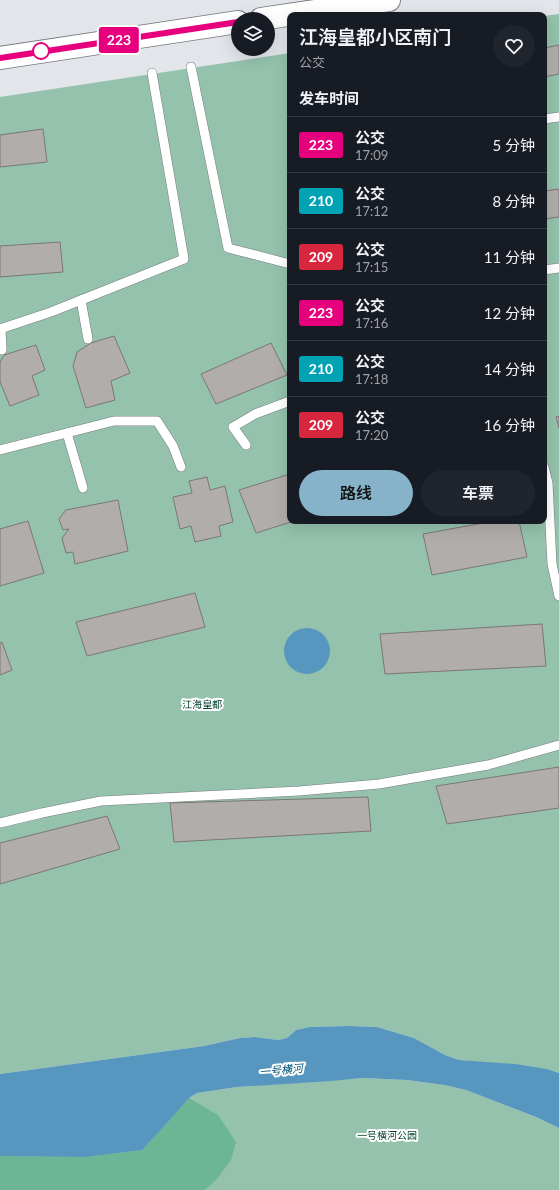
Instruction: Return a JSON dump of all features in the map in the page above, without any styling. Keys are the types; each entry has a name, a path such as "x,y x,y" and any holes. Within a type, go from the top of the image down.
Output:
{"street":[{"path":"308,12 389,0"},
{"path":"275,17 287,15"},
{"path":"0,58 231,23"}],"lane":[{"path":"192,68 228,248 287,263"},
{"path":"2,350 1,329 51,312 184,259 152,73"},
{"path":"547,119 559,117"},
{"path":"547,270 559,268"},
{"path":"81,300 88,339"},
{"path":"246,445 233,427 255,414 287,402"},
{"path":"0,450 114,421 158,421 173,446 181,467"},
{"path":"67,433 83,488"},
{"path":"547,479 552,564 559,596"},
{"path":"0,823 101,801 299,791 379,784 488,765 559,745"}],"green space":[{"name":"江海皇都","path":"559,14 559,1073 547,1069 459,1060 445,1055 414,1038 377,1027 350,1026 309,1027 296,1030 287,1038 278,1040 255,1037 240,1038 204,1046 0,1074 0,97 287,53 287,524 547,524 547,16"},
{"name":"一号横河公园","path":"362,1078 407,1080 444,1085 466,1090 536,1117 559,1128 559,1190 0,1190 0,1156 189,1098 197,1093 237,1087"},
{"path":"189,1098 218,1115 236,1142 231,1160 216,1180 205,1190 0,1190 0,1156 85,1157 142,1150"}],"water":[{"path":"302,628 312,628 320,632 326,638 330,646 330,656 326,664 320,670 312,674 302,674 294,670 288,664 284,656 284,646 288,638 294,632"},
{"name":"一号横河","path":"309,1027 377,1027 414,1038 445,1055 459,1060 515,1064 547,1069 559,1073 559,1128 536,1117 466,1090 444,1085 407,1080 362,1078 237,1087 197,1093 189,1098 142,1150 85,1157 0,1156 0,1074 204,1046 240,1038 255,1037 278,1040 287,1038 296,1030"}],"building":[{"path":"559,45 559,74 547,76 547,47"},
{"path":"43,129 47,162 0,167 0,135"},
{"path":"559,189 559,217 547,219 547,191"},
{"path":"60,242 63,272 0,277 0,246"},
{"path":"114,336 130,373 111,381 115,400 86,408 73,366 77,352 91,343"},
{"path":"271,343 287,375 216,404 201,374"},
{"path":"36,345 45,370 32,376 39,395 10,406 0,382 0,362 4,355"},
{"path":"559,416 559,428 556,417"},
{"path":"287,475 287,523 256,533 239,490"},
{"path":"207,477 210,490 225,486 233,522 219,526 221,536 195,542 191,526 180,529 173,497 192,493 189,481"},
{"path":"118,500 128,551 75,564 73,552 66,553 62,538 69,529 63,530 59,519 66,510"},
{"path":"28,521 44,573 0,586 0,529"},
{"path":"478,524 520,524 527,557 432,575 423,534"},
{"path":"195,593 205,627 87,656 76,622"},
{"path":"542,624 546,666 385,674 380,634"},
{"path":"2,642 12,670 0,675 0,643"},
{"path":"559,767 559,808 447,824 436,786"},
{"path":"368,797 371,831 174,842 170,803"},
{"path":"107,816 120,849 0,884 0,843"}],"bus line":[{"name":"223","path":"0,58 231,23"}]}
